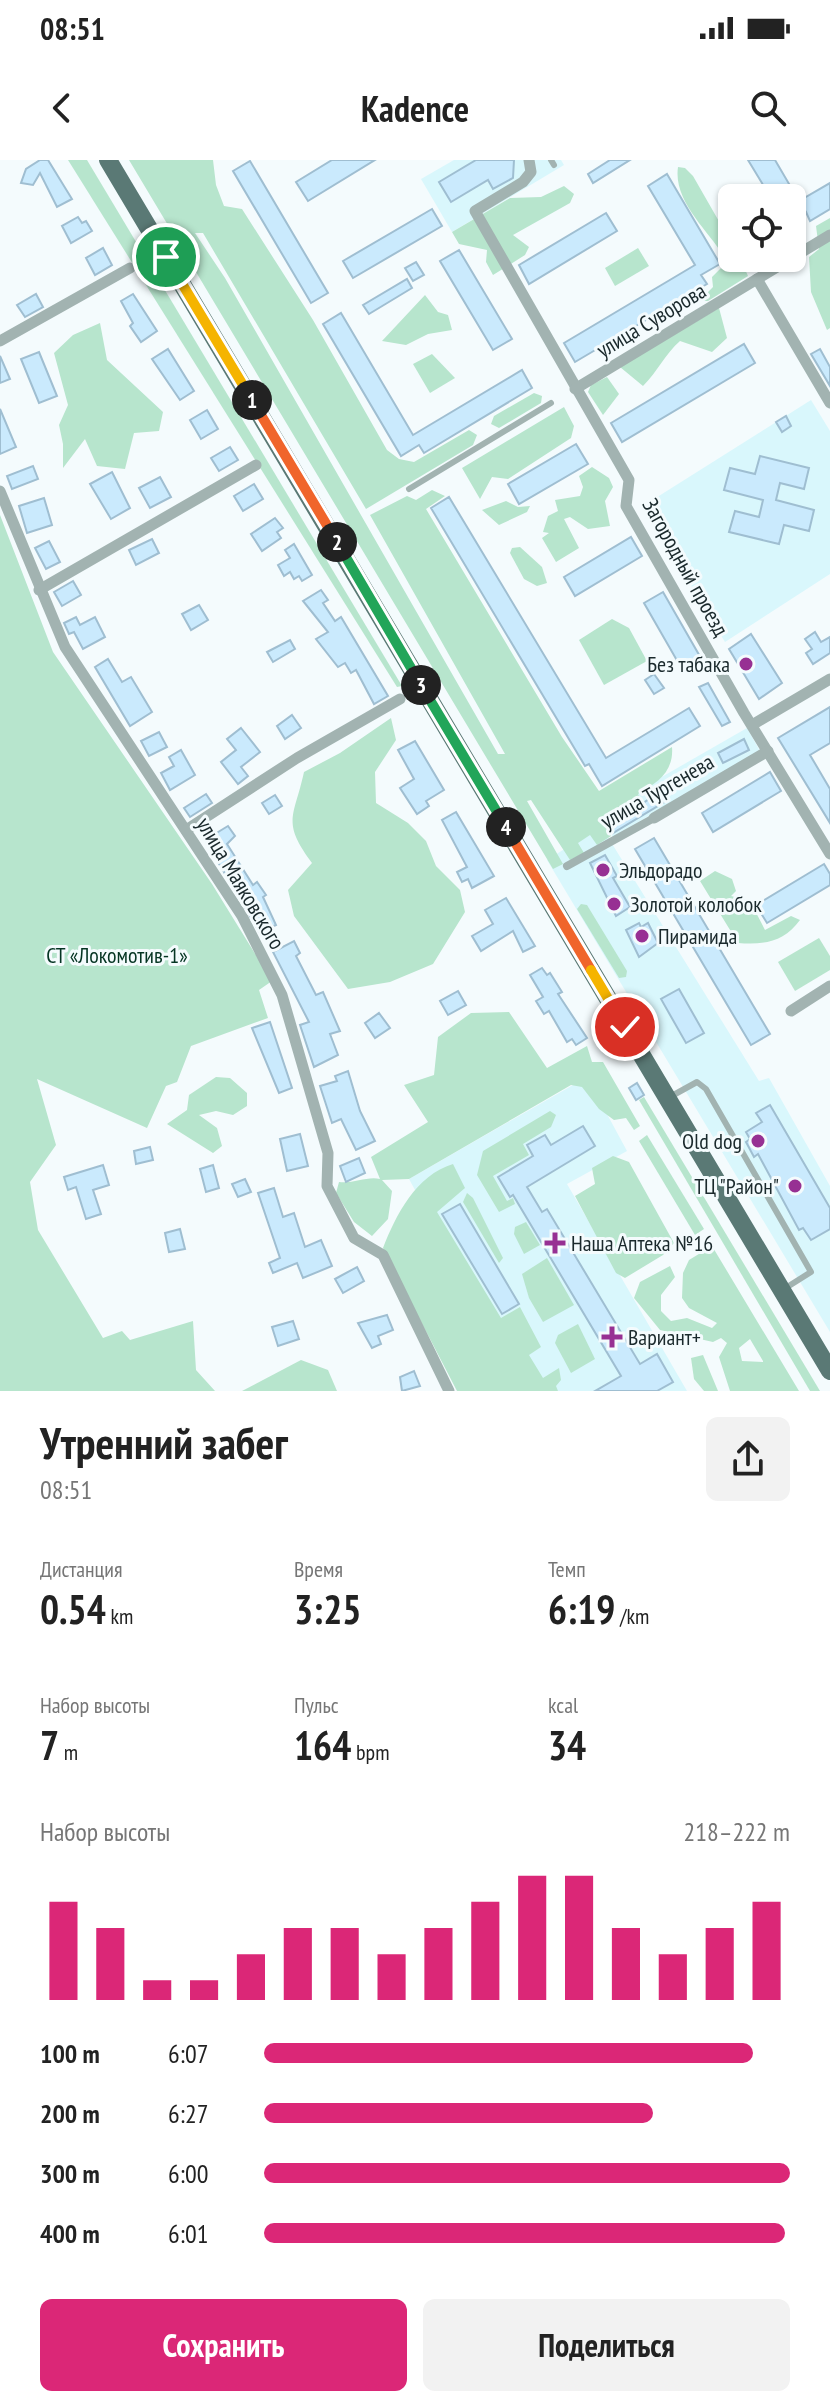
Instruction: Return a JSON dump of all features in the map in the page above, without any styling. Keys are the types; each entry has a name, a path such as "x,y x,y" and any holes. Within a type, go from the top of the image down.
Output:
{"main road":[{"path":"108,160 830,1371"}],"street":[{"name":"Загородный проезд","path":"529,160 531,172 523,182 475,211 629,480 626,506 752,725 826,836 830,854"},
{"name":"улица Суворова","path":"575,389 830,235"},
{"path":"0,341 130,268"},
{"path":"757,279 830,403"},
{"path":"39,590 256,465"},
{"name":"улица Маяковского","path":"0,491 65,647 242,916 282,995 328,1153 327,1186 354,1238 383,1255 449,1391"},
{"path":"752,725 830,679"},
{"path":"186,830 297,758 400,699"},
{"name":"улица Тургенева","path":"567,866 768,751"},
{"path":"791,1011 830,986"}],"lane":[{"path":"409,489 551,403"},
{"path":"668,1098 697,1082 716,1106 811,1272 782,1290"}],"shaded area":[{"path":"454,160 561,160 564,165 452,232 421,179"},
{"path":"811,400 830,431 830,574 725,642 643,506"},
{"path":"747,728 760,751 613,837 599,813"},
{"path":"601,826 759,1081 769,1078 830,1186 830,1332 547,860"},
{"path":"587,1077 627,1151 567,1184 687,1391 525,1391 409,1179"}],"green space":[{"path":"68,160 87,160 402,686 397,687"},
{"path":"129,160 213,160 216,185 224,206 242,209 313,320 387,450 399,459 414,462 469,430 477,435 473,445 366,509 203,233 195,233 225,278 498,754 505,754 370,515 407,496 416,500 432,490 445,496 426,509 562,737 599,791 672,747 667,770 658,781 638,794 642,803 606,825 611,836 597,845 590,835 578,843 584,853 570,860 531,800 527,801 563,864 553,869"},
{"path":"678,167 685,168 693,176 718,220 718,248 686,203 678,180"},
{"path":"564,186 574,194 570,203 513,235 529,247 525,255 493,275 486,262 487,250 459,244 452,232 510,198 541,197"},
{"path":"830,218 830,328 827,330 811,292 809,257 819,249 816,226"},
{"path":"638,248 649,266 615,286 605,268"},
{"path":"718,271 746,272 748,276 708,301 699,301 713,287 712,277"},
{"path":"425,295 438,312 448,315 452,330 428,334 406,345 382,341"},
{"path":"719,308 727,338 712,352 680,341 643,386 620,367"},
{"path":"100,323 107,360 163,412 159,431 134,433 125,469 97,466 85,439 63,468 59,425 68,405 54,353 73,335"},
{"path":"432,354 455,378 430,393 413,364"},
{"path":"607,377 619,394 603,415 588,392 591,385"},
{"path":"534,393 542,396 541,403 499,428 491,424 494,416"},
{"path":"564,407 574,426 571,438 508,479 492,477 480,499 462,468"},
{"path":"592,467 609,478 613,487 605,501 610,526 588,529 570,517 564,519 579,548 556,562 542,538 549,533 543,532 548,516 558,511 555,500 580,496 583,487 579,476"},
{"path":"506,501 518,507 530,506 527,512 499,525 482,510"},
{"name":"СТ «Локомотив-1»","path":"0,515 53,652 212,884 272,981 259,990 268,1018 191,1046 177,1082 166,1086 147,1128 37,1079 56,1145 30,1182 38,1230 103,1338 122,1331 130,1340 193,1321 196,1370 215,1391 0,1391"},
{"path":"520,547 542,567 547,583 537,586 524,579 510,553 512,548"},
{"path":"612,619 629,628 647,661 604,685 579,640"},
{"path":"391,718 396,740 375,772 376,803 408,823 426,841 436,866 460,890 465,912 433,964 390,982 348,989 294,916 288,890 312,863 296,838 294,810 304,772 340,753"},
{"path":"715,871 732,879 736,891 731,896 750,901 765,930 791,916 800,920 787,933 773,940 738,943 700,881"},
{"path":"581,904 587,905 627,971 626,977 619,978 577,909"},
{"path":"819,938 830,956 830,970 795,991 778,962"},
{"path":"509,1012 547,1068 587,1046 592,1062 603,1062 640,1126 634,1130 626,1118 614,1120 599,1109 582,1087 571,1085 409,1179 382,1180 392,1191 388,1219 372,1236 354,1222 336,1193 339,1182 380,1179 371,1157 428,1122 404,1085 434,1075 438,1037 471,1013"},
{"path":"216,1077 230,1078 247,1093 247,1106 233,1115 216,1111 199,1115 217,1128 222,1146 213,1153 167,1124 187,1110 189,1095"},
{"path":"644,1097 820,1391 810,1391 639,1100"},
{"path":"550,1111 556,1115 551,1127 523,1144 529,1155 493,1176 507,1201 513,1198 515,1204 499,1212 477,1175 483,1151"},
{"path":"647,1135 704,1229 695,1235 639,1141"},
{"path":"613,1156 629,1162 674,1243 663,1255 625,1278 616,1273 575,1196 595,1184 592,1168"},
{"path":"453,1164 465,1188 437,1212 501,1318 520,1307 541,1347 529,1355 543,1378 559,1368 561,1380 556,1386 558,1391 457,1391 383,1248 394,1222 418,1187 440,1169"},
{"path":"467,1193 473,1198 503,1258 499,1263 463,1202"},
{"path":"526,1222 540,1245 524,1254 514,1234 515,1227"},
{"path":"712,1246 799,1391 730,1391 719,1357 727,1343 721,1338 713,1342 660,1330 634,1298 640,1282 670,1266 675,1277 661,1295 661,1311 671,1321 687,1318 712,1328 717,1323 689,1308 682,1298 683,1273 689,1260","holes":["750,1339 763,1362 742,1361 739,1348"]},
{"path":"547,1258 574,1305 543,1322 529,1298 522,1274"},
{"path":"578,1324 595,1359 571,1373 555,1343 558,1335"},
{"path":"703,1355 718,1391 704,1391 694,1379 691,1358"},
{"path":"301,1360 328,1370 337,1391 242,1391"}],"building":[{"path":"40,160 48,160 72,199 57,207 40,173 33,185 21,183 26,169"},
{"path":"332,160 375,160 308,201 296,182"},
{"path":"476,160 514,160 513,178 493,189 488,180 451,202 439,182"},
{"path":"610,160 630,160 593,183 588,174"},
{"path":"748,160 775,160 789,184 763,184"},
{"path":"250,161 328,293 311,303 233,171"},
{"path":"667,174 718,265 701,275 707,284 575,362 564,343 695,265 648,186"},
{"path":"830,183 830,209 810,221 806,212 806,197"},
{"path":"432,209 442,226 353,278 343,261"},
{"path":"606,213 617,231 529,284 519,265"},
{"path":"78,217 82,223 86,221 92,231 71,243 62,226"},
{"path":"103,248 112,265 95,275 86,258"},
{"path":"459,250 512,339 493,350 440,261"},
{"path":"416,262 424,275 413,281 405,268"},
{"path":"407,279 412,288 369,314 363,305"},
{"path":"36,294 43,307 25,317 17,305"},
{"path":"133,294 157,331 141,342 130,326 133,323 121,301"},
{"path":"341,313 413,435 522,370 532,388 424,453 419,445 401,456 323,324"},
{"path":"744,344 755,363 622,442 611,423"},
{"path":"168,349 194,391 180,400 152,359"},
{"path":"820,349 830,367 830,386 811,354"},
{"path":"39,352 57,396 39,403 21,359"},
{"path":"0,356 10,379 0,383"},
{"path":"0,409 16,447 0,454"},
{"path":"207,410 218,429 201,439 190,420"},
{"path":"786,416 791,426 782,432 776,422"},
{"path":"576,444 588,464 519,504 508,484"},
{"path":"230,447 238,460 219,471 211,458"},
{"path":"760,456 809,468 804,489 780,483 776,500 814,510 809,531 784,525 779,544 729,532 735,511 759,517 763,500 724,490 730,468 755,474"},
{"path":"33,466 38,479 12,489 7,476"},
{"path":"112,472 130,508 111,519 90,484"},
{"path":"160,477 171,497 150,508 139,488"},
{"path":"254,484 263,499 243,511 234,496"},
{"path":"449,497 606,758 689,708 700,726 602,786 589,764 585,766 431,508"},
{"path":"44,498 52,525 27,533 19,506"},
{"path":"275,518 283,528 277,532 281,538 262,551 251,534"},
{"path":"631,537 642,556 575,596 564,577"},
{"path":"152,539 159,553 136,565 129,550"},
{"path":"49,541 60,562 46,569 35,548"},
{"path":"294,544 312,575 302,581 299,576 294,579 290,572 284,576 278,565 290,558 285,550"},
{"path":"73,581 81,595 62,606 54,592"},
{"path":"321,590 328,600 323,603 335,621 341,617 388,696 374,704 356,670 351,673 345,663 338,667 316,639 328,632 303,601"},
{"path":"663,592 702,660 683,671 644,603"},
{"path":"199,605 208,620 191,630 182,614"},
{"path":"76,617 80,625 95,617 105,637 83,649 74,632 69,634 64,623"},
{"path":"815,632 821,642 830,637 830,653 813,664 806,653 812,649 805,639"},
{"path":"751,634 782,683 759,699 729,649"},
{"path":"290,640 295,649 273,662 267,652"},
{"path":"108,659 122,682 131,677 152,712 130,726 95,667"},
{"path":"654,674 664,688 654,694 645,680"},
{"path":"708,683 730,722 722,726 699,687"},
{"path":"830,707 830,743 810,755 830,789 830,823 778,738"},
{"path":"292,715 301,728 285,739 277,726"},
{"path":"241,728 260,752 241,767 248,776 238,784 221,762 236,750 227,739"},
{"path":"159,732 167,747 149,756 141,741"},
{"path":"744,739 749,750 723,763 718,753"},
{"path":"415,741 444,790 426,801 429,806 417,814 400,788 414,779 398,750"},
{"path":"181,750 195,775 170,790 161,773 174,766 169,757"},
{"path":"770,772 781,791 713,832 702,813"},
{"path":"661,791 666,801 613,833 609,826"},
{"path":"206,794 212,803 190,817 184,808"},
{"path":"275,795 282,806 269,814 262,803"},
{"path":"456,812 494,876 472,888 468,879 462,882 457,872 467,867 442,820"},
{"path":"228,826 235,836 227,844 253,885 257,882 266,895 263,897 276,925 260,933 205,840"},
{"path":"654,838 770,1034 751,1045 635,849"},
{"path":"605,855 617,876 613,878 630,907 616,916 590,863"},
{"path":"824,864 830,874 830,885 767,923 756,905"},
{"path":"506,898 535,946 523,952 513,931 481,951 472,936 493,924 485,910"},
{"name":"Пирамида","path":"639,923 641,927 648,923 658,943 639,957 626,930"},
{"path":"294,941 300,953 296,956 316,995 323,992 340,1031 330,1034 338,1055 314,1067 300,1025 309,1022 273,952"},
{"path":"542,968 547,975 550,973 562,992 558,994 587,1038 576,1045 572,1039 567,1042 549,1011 544,1014 536,1001 543,997 530,975"},
{"path":"679,989 704,1033 686,1043 661,999"},
{"path":"458,991 466,1005 448,1015 440,1001"},
{"path":"379,1013 390,1028 375,1038 365,1023"},
{"path":"270,1022 292,1088 279,1093 252,1028"},
{"path":"348,1071 360,1111 375,1141 356,1150 341,1119 332,1123 320,1086 337,1081 335,1076"},
{"path":"637,1083 644,1095 636,1100 629,1088"},
{"name":"ТЦ \"Район\"","path":"770,1105 830,1208 830,1229 811,1240 803,1228 799,1230 758,1154 754,1157 746,1142 750,1139 746,1132 762,1122 756,1113"},
{"path":"583,1126 595,1146 527,1187 542,1212 547,1209 640,1364 657,1354 673,1382 657,1391 595,1391 621,1376 513,1195 510,1197 498,1177 533,1156 527,1145 545,1135 551,1145"},
{"path":"300,1134 308,1166 287,1171 280,1139"},
{"path":"150,1147 153,1160 136,1164 134,1151"},
{"path":"359,1158 365,1173 346,1182 340,1166"},
{"path":"103,1165 109,1185 93,1190 101,1214 86,1219 76,1187 68,1190 64,1177"},
{"path":"213,1165 219,1188 206,1192 200,1169"},
{"path":"245,1179 251,1192 238,1197 232,1184"},
{"path":"274,1188 283,1217 294,1213 305,1247 321,1240 332,1266 303,1278 297,1263 273,1273 269,1263 280,1258 258,1193"},
{"path":"460,1204 519,1304 502,1314 442,1214"},
{"path":"180,1229 185,1249 169,1252 165,1233"},
{"path":"357,1267 364,1281 343,1293 335,1279"},
{"path":"387,1315 393,1330 378,1336 381,1344 372,1348 358,1323"},
{"path":"293,1321 299,1339 278,1346 272,1327"},
{"path":"414,1371 420,1386 402,1391 400,1377"}],"place":[{"name":"Без табака","path":"746,664"},
{"name":"Эльдорадо","path":"603,870"},
{"name":"Золотой колобок","path":"614,904"},
{"name":"Пирамида","path":"642,936"},
{"name":"Old dog","path":"758,1141"},
{"name":"ТЦ \"Район\"","path":"795,1186"},
{"name":"Наша Аптека №16","path":"555,1243"},
{"name":"Вариант+","path":"612,1337"}],"route":[{"path":"166,257 625,1027"}]}
